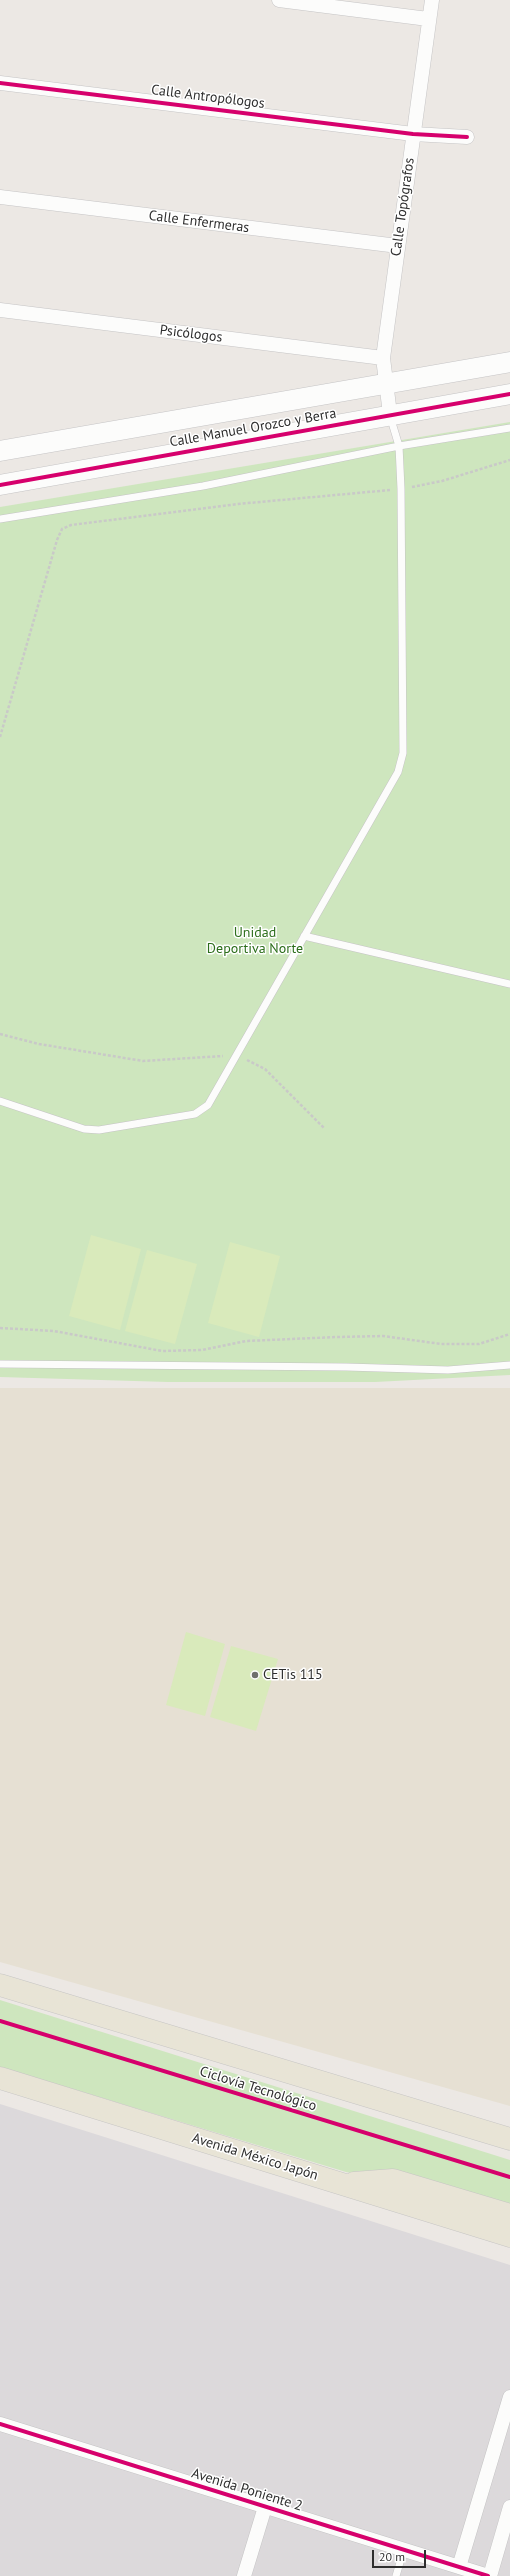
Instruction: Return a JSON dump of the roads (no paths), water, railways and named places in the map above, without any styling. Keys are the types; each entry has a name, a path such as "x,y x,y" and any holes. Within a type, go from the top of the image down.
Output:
{"main road":[{"path":"0,1985 510,2140"},
{"name":"Avenida México Japón","path":"0,2078 510,2236"},
{"path":"343,2184 393,2180 510,2215"}],"street":[{"path":"279,0 428,19"},
{"name":"Calle Topógrafos","path":"390,414 383,358 428,19 432,0"},
{"name":"Calle Antropólogos","path":"0,82 413,134 467,137"},
{"name":"Calle Enfermeras","path":"0,197 398,246"},
{"name":"Psicólogos","path":"0,310 383,358"},
{"name":"Calle Manuel Orozco y Berra","path":"0,451 510,362"},
{"name":"Calle Manuel Orozco y Berra","path":"0,485 390,414 510,394"},
{"path":"459,2567 510,2397"},
{"name":"Avenida Poniente 2","path":"0,2424 489,2576"},
{"path":"244,2576 265,2507"},
{"path":"489,2576 510,2507"}],"lane":[{"path":"0,1101 84,1128 99,1130 195,1114 208,1105 398,772 403,753 401,489 399,446 390,414"},
{"path":"0,519 203,486 399,446 510,428"},
{"path":"304,936 510,984"},
{"path":"0,1364 346,1367 448,1370 510,1365"},
{"path":"396,2576 404,2550"}],"place":[{"name":"CETis 115","path":"255,1675"}],"park label":[{"name":"Unidad Deportiva Norte","path":"255,942"}]}
